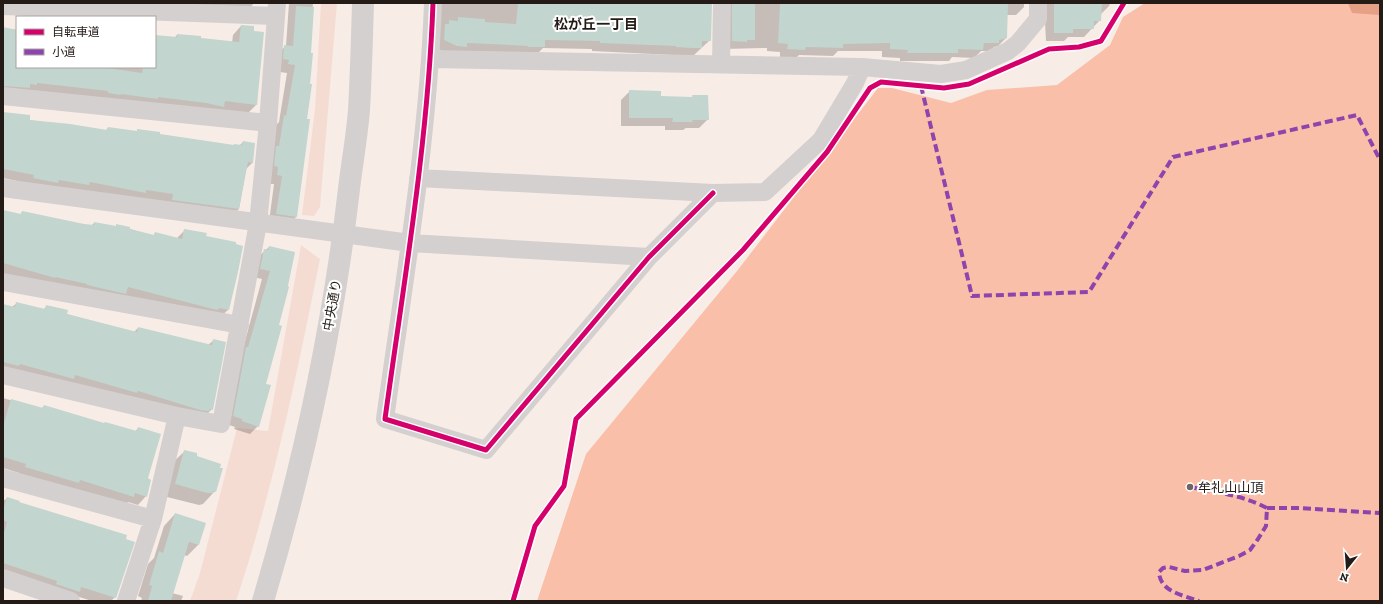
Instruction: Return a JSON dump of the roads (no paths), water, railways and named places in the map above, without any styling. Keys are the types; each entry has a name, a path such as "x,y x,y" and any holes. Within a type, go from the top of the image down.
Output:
{"street":[{"name":"中央通り","path":"263,601 280,546 316,395 335,289 344,235 359,110 363,3"},
{"path":"433,3 431,59 418,178 386,418 486,450 649,257 713,193"},
{"path":"721,64 722,3"},
{"path":"431,59 862,67 941,74 966,70 1008,51 1018,43 1038,19 1038,3"},
{"path":"3,6 276,10 268,123 258,223 221,424 177,416 3,375"},
{"path":"418,178 713,193 765,192 821,140 855,83 862,67"},
{"path":"3,96 268,123"},
{"path":"3,188 410,243 649,257"},
{"path":"3,282 240,325"},
{"path":"126,601 153,519 177,416"},
{"path":"3,478 153,519"},
{"path":"3,578 71,601"}],"place":[{"name":"牟礼山山頂","path":"1190,487"}],"district":[{"name":"松が丘一丁目","path":"596,24"}]}
